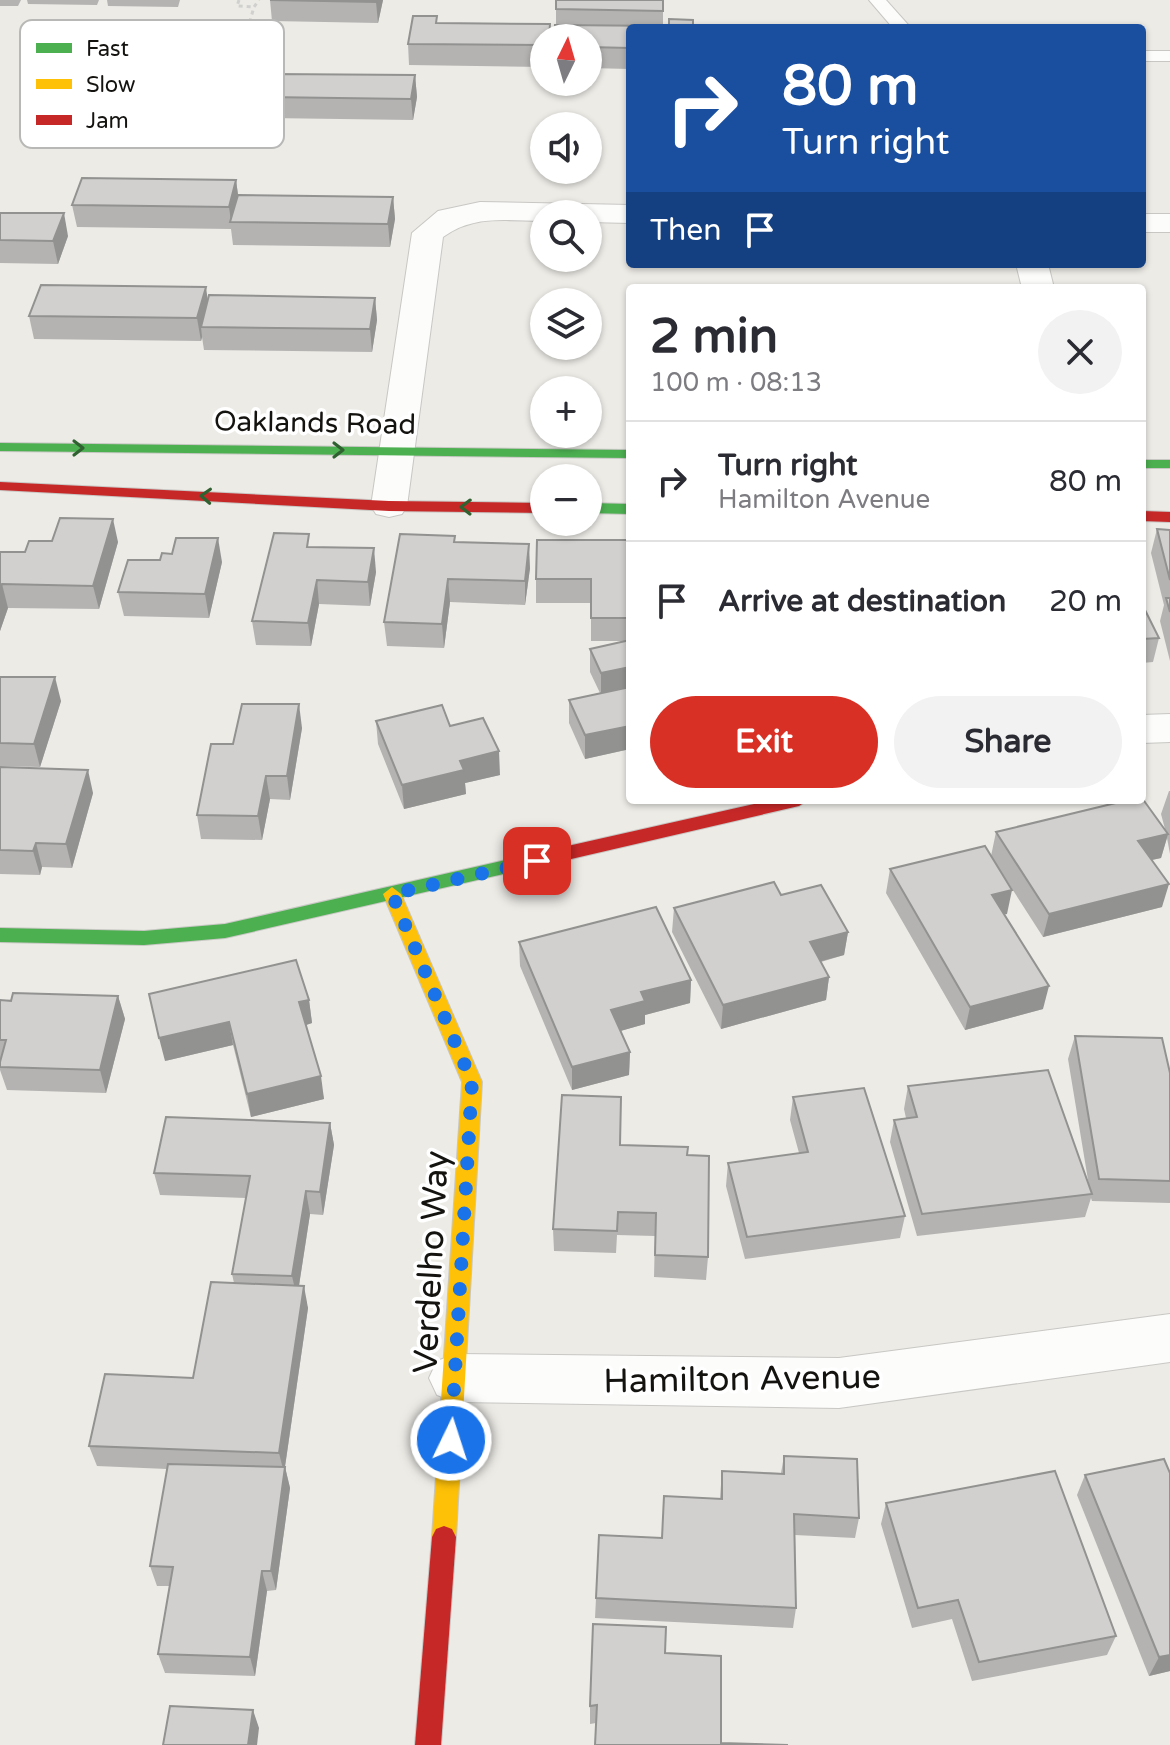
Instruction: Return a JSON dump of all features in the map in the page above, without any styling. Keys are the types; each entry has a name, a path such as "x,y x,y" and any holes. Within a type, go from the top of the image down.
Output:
{"street":[{"path":"389,506 428,233 449,218 480,211 626,214"},
{"path":"1146,223 1170,223"},
{"name":"Oaklands Road","path":"0,447 626,454"},
{"path":"1146,464 1170,464"},
{"path":"0,486 389,506 530,508"},
{"path":"602,508 626,509"},
{"path":"1146,516 1170,517"},
{"path":"1146,729 1170,728"},
{"path":"0,935 144,938 225,931 782,804"},
{"name":"Verdelho Way","path":"392,894 472,1082 456,1378 428,1745"},
{"name":"Hamilton Avenue","path":"456,1378 839,1383 1170,1338"}],"lane":[{"path":"877,0 898,24"},
{"path":"1146,56 1170,56"}],"path":[{"path":"239,0 237,6 254,7"},
{"path":"250,20 259,0"}],"building":[{"path":"270,0 377,0 376,2"},
{"path":"556,0 663,0 663,11 556,9"},
{"path":"413,16 437,16 436,23 550,24 530,24 530,45 408,44"},
{"path":"669,19 693,20 693,24 669,24"},
{"path":"602,25 626,26 626,48 602,47"},
{"path":"284,74 415,75 411,99 284,97"},
{"path":"82,178 236,180 229,207 72,205"},
{"path":"238,195 393,197 388,224 230,222"},
{"path":"0,213 64,213 53,241 0,240"},
{"path":"41,285 206,287 197,318 29,316"},
{"path":"209,295 375,298 370,329 201,327"},
{"path":"60,518 113,519 93,586 2,584 0,589 0,552 25,552 29,541 52,541"},
{"path":"1157,529 1170,530 1170,580"},
{"path":"274,533 309,534 307,547 374,548 368,582 317,580 308,623 252,621"},
{"path":"400,534 455,536 454,542 529,544 525,581 448,579 442,624 384,622"},
{"path":"176,538 218,538 205,594 118,592 128,560 160,560 162,553 172,554"},
{"path":"537,540 626,540 626,618 591,618 591,579 536,579"},
{"path":"1146,612 1159,638 1146,639"},
{"path":"626,641 626,668 601,673 590,649"},
{"path":"0,677 55,677 34,744 0,743"},
{"path":"626,688 626,727 585,735 569,700"},
{"path":"242,704 299,704 287,776 266,776 258,816 197,815 211,744 233,744"},
{"path":"442,705 450,726 483,718 499,751 460,761 464,770 402,785 376,721"},
{"path":"0,767 88,770 66,844 36,843 33,851 0,850"},
{"path":"1112,804 1146,804 1168,834 1138,841 1169,884 1049,914 996,832"},
{"path":"985,846 1012,890 992,895 1049,986 970,1007 890,869"},
{"path":"774,882 781,895 821,885 848,932 810,942 829,977 723,1005 674,908"},
{"path":"656,907 691,980 641,992 645,1001 611,1010 630,1052 572,1067 519,942"},
{"path":"296,960 309,1000 299,1002 321,1076 247,1094 229,1022 159,1038 149,994"},
{"path":"13,993 118,996 100,1070 0,1067 6,1040 0,1040 0,1000 11,1001"},
{"path":"1075,1036 1162,1038 1170,1073 1170,1181 1099,1179"},
{"path":"1048,1070 1092,1194 922,1214 894,1120 917,1117 908,1086"},
{"path":"864,1088 905,1216 747,1237 728,1163 808,1152 793,1097"},
{"path":"562,1095 621,1097 620,1145 688,1147 687,1155 709,1156 708,1257 655,1255 656,1213 618,1212 617,1231 553,1229"},
{"path":"166,1117 330,1123 320,1192 306,1191 292,1276 232,1274 250,1176 154,1173"},
{"path":"211,1282 304,1286 279,1453 89,1446 105,1374 193,1378"},
{"path":"784,1456 857,1459 859,1518 794,1514 796,1608 596,1598 599,1535 662,1538 664,1496 722,1499 722,1471 784,1474"},
{"path":"1164,1459 1170,1473 1170,1655 1159,1657 1085,1475"},
{"path":"168,1464 285,1467 271,1571 262,1571 250,1657 158,1654 173,1567 150,1566"},
{"path":"1055,1471 1116,1636 979,1662 958,1600 918,1608 886,1503"},
{"path":"593,1624 666,1627 665,1653 721,1656 721,1743 788,1745 595,1745 597,1705 590,1706"},
{"path":"170,1706 253,1710 248,1745 163,1745"}],"traffic: fast":[{"path":"0,447 626,454"},
{"path":"1146,464 1170,464"},
{"path":"602,508 626,509"},
{"path":"0,935 144,938 225,931 541,859"}],"traffic: slow":[{"path":"392,894 472,1082 444,1537"}],"traffic: jam":[{"path":"0,486 389,506 530,508"},
{"path":"1146,516 1170,517"},
{"path":"541,859 782,804"},
{"path":"428,1745 444,1537"}],"route":[{"path":"451,1440 472,1082 392,894 537,861"}]}
